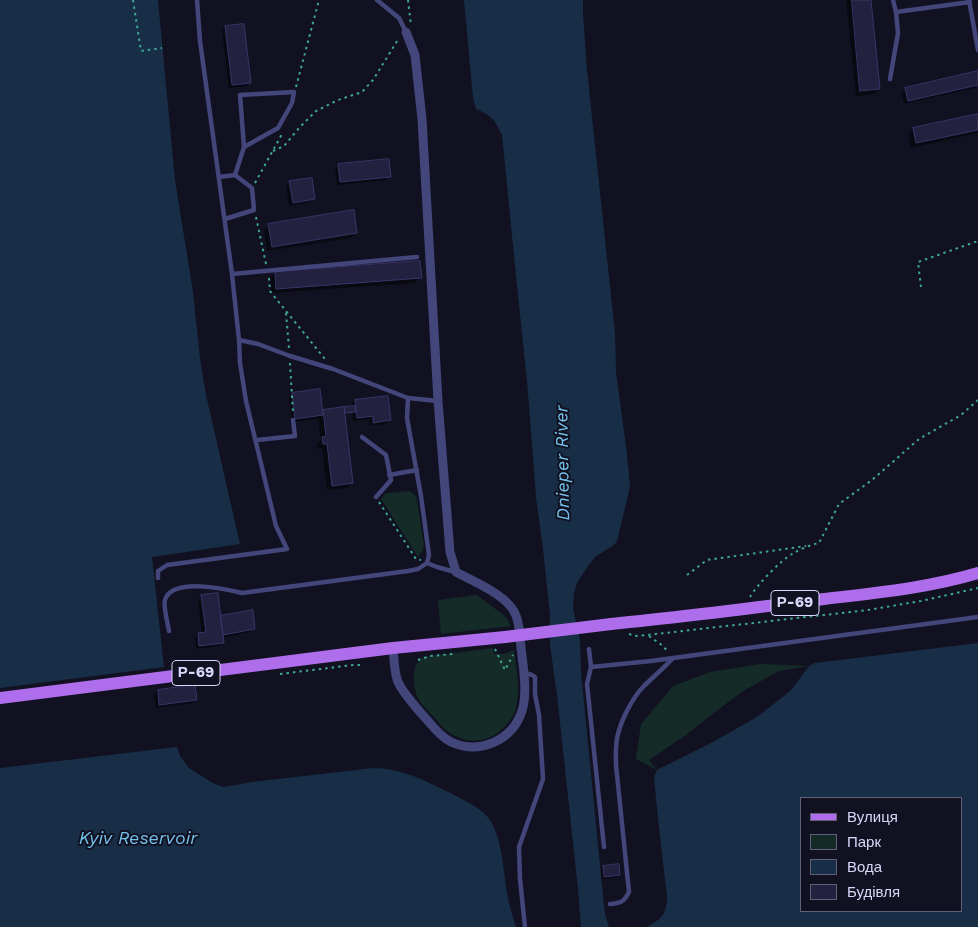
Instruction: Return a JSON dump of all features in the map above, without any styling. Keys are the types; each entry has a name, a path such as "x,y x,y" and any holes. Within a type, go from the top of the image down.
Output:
{"main road":[{"name":"Р-69","path":"0,698 393,648 741,610 918,586 978,573"}],"street":[{"path":"393,648 397,680 410,700 439,734 450,741 462,746 490,745 502,739 518,722 522,710 525,687 518,620 512,608 500,596 456,572 450,552 438,401 422,119 415,55 406,32"}],"lane":[{"path":"158,578 158,571 167,564 286,549 276,526 242,379 232,274 196,0"},
{"path":"377,0 399,18 406,32"},
{"path":"890,79 898,33 894,0"},
{"path":"896,12 969,1 978,50"},
{"path":"235,175 244,147 240,95 294,92 292,103 278,128 244,147"},
{"path":"219,177 235,175 252,188 254,210 225,219"},
{"path":"232,274 417,257"},
{"path":"239,340 258,344 333,369 408,398 438,401"},
{"path":"169,632 165,600 168,595 179,589 199,586 218,587 242,593 408,571 418,569 427,562 429,555 421,496 407,418 408,398"},
{"path":"257,440 295,436 293,420"},
{"path":"362,437 386,455 390,480 376,497"},
{"path":"390,475 416,470"},
{"path":"427,562 456,572"},
{"path":"591,667 673,658 978,617"},
{"path":"589,649 591,667 588,684 604,847"},
{"path":"610,904 626,900 630,892 616,765 618,734 630,706 643,687 673,658"},
{"path":"523,672 535,677 543,779 519,846 525,927"}],"path":[{"path":"134,0 141,51 162,48"},
{"path":"294,92 319,0"},
{"path":"408,0 412,28 411,44"},
{"path":"273,151 284,146 316,111 338,100 362,92 368,86 401,34 399,18"},
{"path":"252,188 285,127"},
{"path":"254,210 270,291 333,369"},
{"path":"921,287 918,262 978,241"},
{"path":"286,313 293,420"},
{"path":"741,610 753,592 792,554 819,543 839,504 872,480 919,439 961,415 978,400"},
{"path":"376,497 416,559 427,562"},
{"path":"687,575 707,560 809,546"},
{"path":"635,636 868,610 978,588"},
{"path":"648,635 663,646 673,658"},
{"path":"495,649 505,670 516,651"}],"green space":[{"path":"410,491 416,496 424,545 418,557 381,499 388,493"},
{"path":"477,595 506,617 511,626 441,634 438,600"},
{"path":"493,648 494,654 505,654 514,650 518,686 514,713 504,727 488,738 472,740 457,737 443,728 419,700 415,687 415,668 423,657"},
{"path":"760,664 809,666 779,671 743,691 686,735 649,760 657,770 636,759 641,724 673,686 710,672"}],"water":[{"path":"0,0 158,0 175,180 193,292 200,358 206,395 240,544 152,557 164,667 0,688"},
{"name":"Dnieper River","path":"464,0 583,0 587,70 615,333 616,372 630,487 617,541 595,557 588,566 577,583 573,608 580,640 581,672 602,886 605,914 609,927 581,927 550,645 550,615 536,497 527,381 502,135 492,119 476,109 473,98"},
{"path":"978,643 978,927 646,927 656,922 662,916 667,903 654,777 657,770 757,717 792,689 809,666 815,663"},
{"name":"Kyiv Reservoir","path":"177,747 180,756 189,768 223,787 252,782 382,768 399,771 415,777 463,799 485,814 495,831 499,842 508,898 516,927 0,927 0,768"}],"building":[{"path":"852,0 871,0 880,89 860,91"},
{"path":"244,24 251,83 232,85 225,26"},
{"path":"978,71 978,85 908,101 905,88"},
{"path":"978,114 978,130 916,143 913,128"},
{"path":"389,159 391,177 340,182 338,164"},
{"path":"312,178 315,199 293,203 289,181"},
{"path":"354,210 357,233 272,247 268,224"},
{"path":"420,261 422,278 276,289 275,272"},
{"path":"320,389 323,415 295,419 292,393"},
{"path":"388,396 391,420 373,423 373,416 357,418 355,400"},
{"path":"355,406 356,412 345,413 344,407"},
{"path":"344,407 353,483 332,486 327,444 323,444 322,437 326,436 323,410"},
{"path":"218,593 224,643 199,646 198,633 206,632 201,595"},
{"path":"253,610 255,629 223,635 220,616"},
{"path":"195,685 197,700 159,705 158,690"},
{"path":"619,864 620,875 604,877 603,866"}]}
